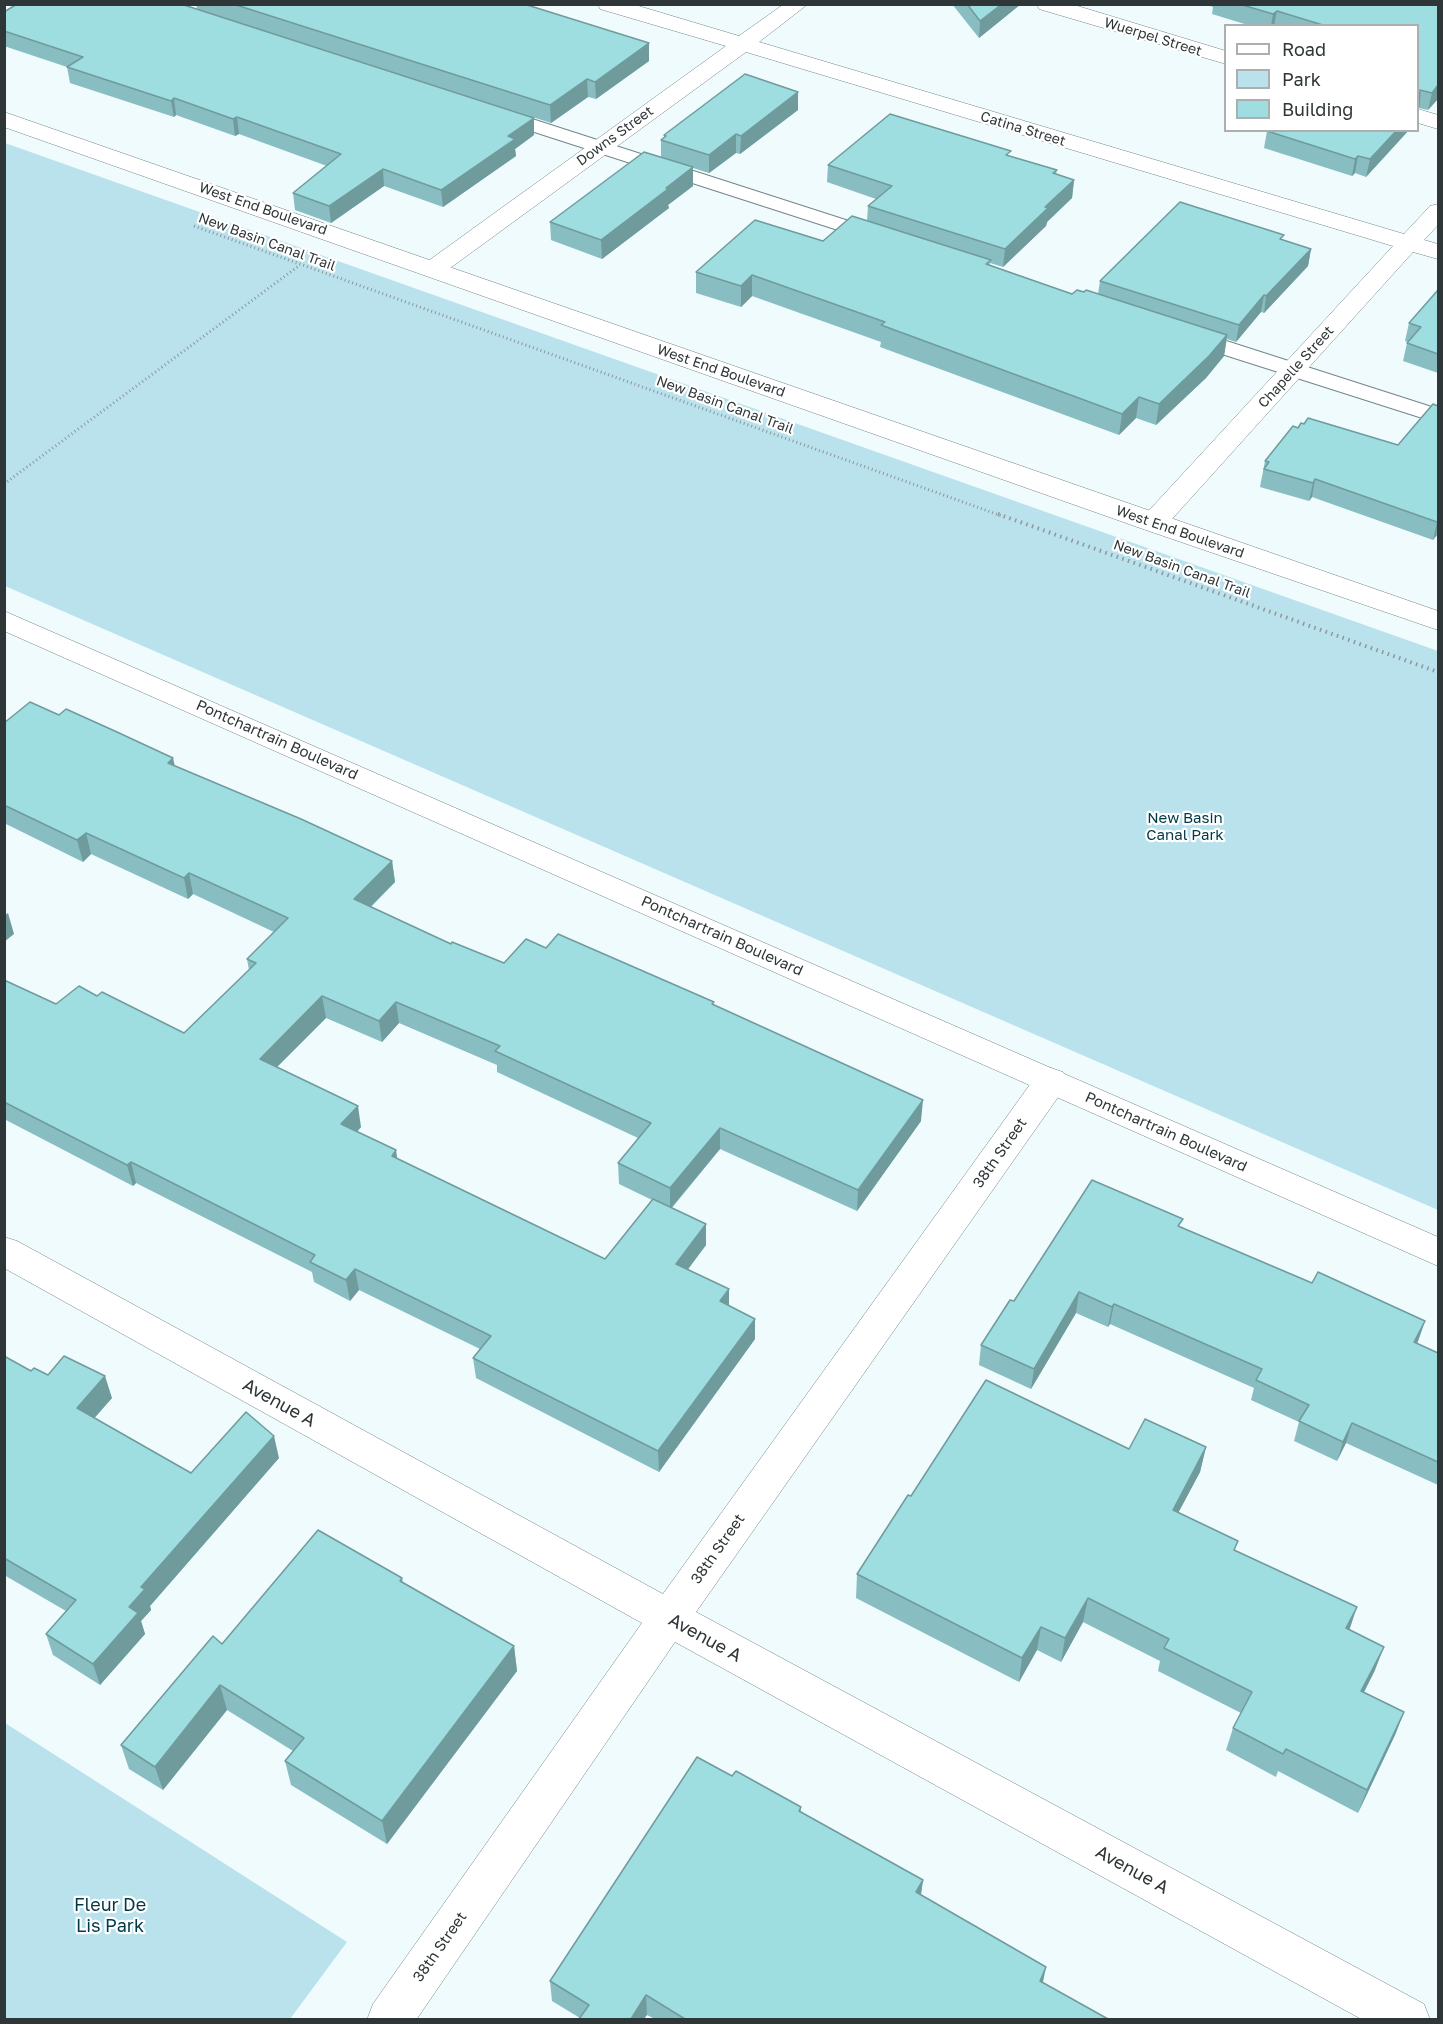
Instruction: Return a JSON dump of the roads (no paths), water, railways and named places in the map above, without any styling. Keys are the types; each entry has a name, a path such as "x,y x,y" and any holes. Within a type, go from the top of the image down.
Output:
{"street":[{"name":"Catina Street","path":"608,4 1438,252"},
{"name":"Downs Street","path":"433,268 798,4"},
{"name":"Wuerpel Street","path":"1047,4 1224,57"},
{"path":"1419,116 1438,122"},
{"name":"West End Boulevard","path":"4,119 433,268 1153,524 1438,621"},
{"name":"Chapelle Street","path":"1153,524 1438,211"},
{"name":"Pontchartrain Boulevard","path":"4,620 1438,1252"},
{"name":"38th Street","path":"389,2019 669,1618 1051,1081"},
{"name":"Avenue A","path":"4,1251 669,1618 1408,2019"}],"lane":[{"path":"477,107 901,244"},
{"path":"1170,330 1438,416"}],"park label":[{"name":"New Basin Canal Park","path":"1185,826"},
{"name":"Fleur De Lis Park","path":"110,1915"}]}
